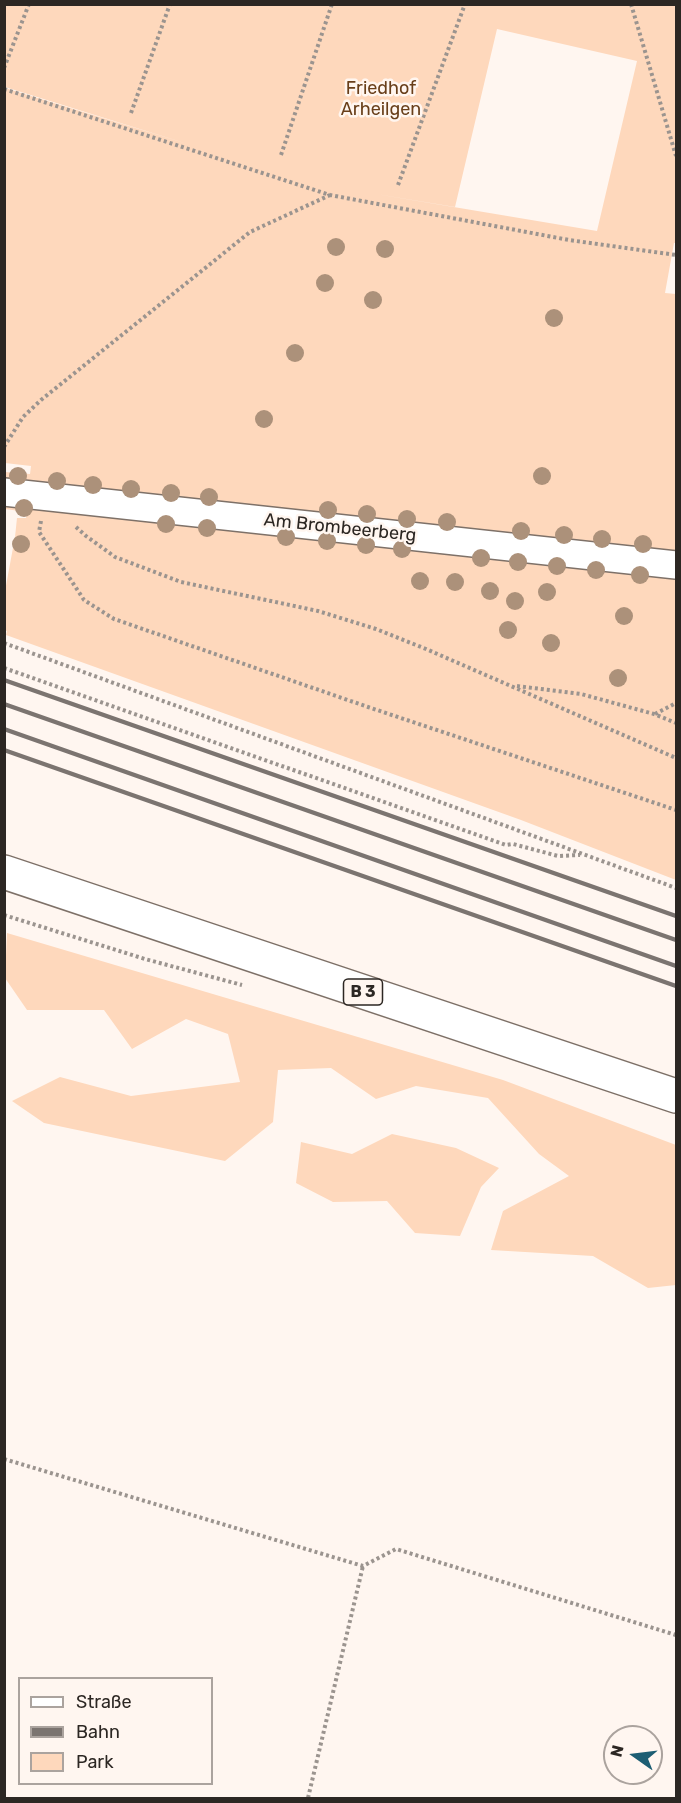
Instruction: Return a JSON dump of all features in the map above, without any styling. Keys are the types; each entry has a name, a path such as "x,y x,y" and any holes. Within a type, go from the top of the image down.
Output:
{"main road":[{"name":"B 3","path":"4,872 676,1096"}],"street":[{"name":"Am Brombeerberg","path":"4,492 676,565"}],"path":[{"path":"4,68 29,4"},
{"path":"131,113 170,4"},
{"path":"281,155 332,4"},
{"path":"398,185 465,4"},
{"path":"631,4 676,156"},
{"path":"4,89 330,195 569,240 676,255"},
{"path":"4,447 23,417 41,400 250,232 330,195"},
{"path":"72,522 86,536 115,557 181,582 337,617 426,649 676,758"},
{"path":"39,532 84,600 114,619 676,810"},
{"path":"4,643 676,888"},
{"path":"4,668 506,845 513,844 558,856 583,854"},
{"path":"511,685 581,694 654,714 676,723"},
{"path":"654,714 676,703"},
{"path":"4,1459 363,1566 396,1549 676,1635"},
{"path":"308,1798 363,1566"}],"green space":[{"name":"Friedhof Arheilgen","path":"5,5 676,5 676,243 674,243 665,293 676,294 676,880 521,820 6,635 7,631 4,630 5,591 17,518 26,518 27,512 5,509 10,503 5,472 30,474 31,466 5,463 5,88 191,145 5,87","holes":["497,29 637,61 597,231 370,193 455,207"]},
{"path":"7,933 503,1080 676,1145 676,1285 648,1288 593,1256 491,1250 503,1211 569,1176 539,1154 488,1098 416,1086 376,1099 331,1068 278,1070 273,1122 225,1161 44,1123 12,1101 60,1077 131,1096 240,1082 228,1034 186,1019 132,1049 104,1010 27,1010 5,978"},
{"path":"392,1134 456,1148 499,1168 481,1187 460,1236 415,1233 387,1201 333,1202 296,1183 301,1142 352,1154"}],"railway":[{"path":"4,680 676,916"},
{"path":"4,704 676,940"},
{"path":"4,729 676,966"},
{"path":"4,750 676,986"}]}
